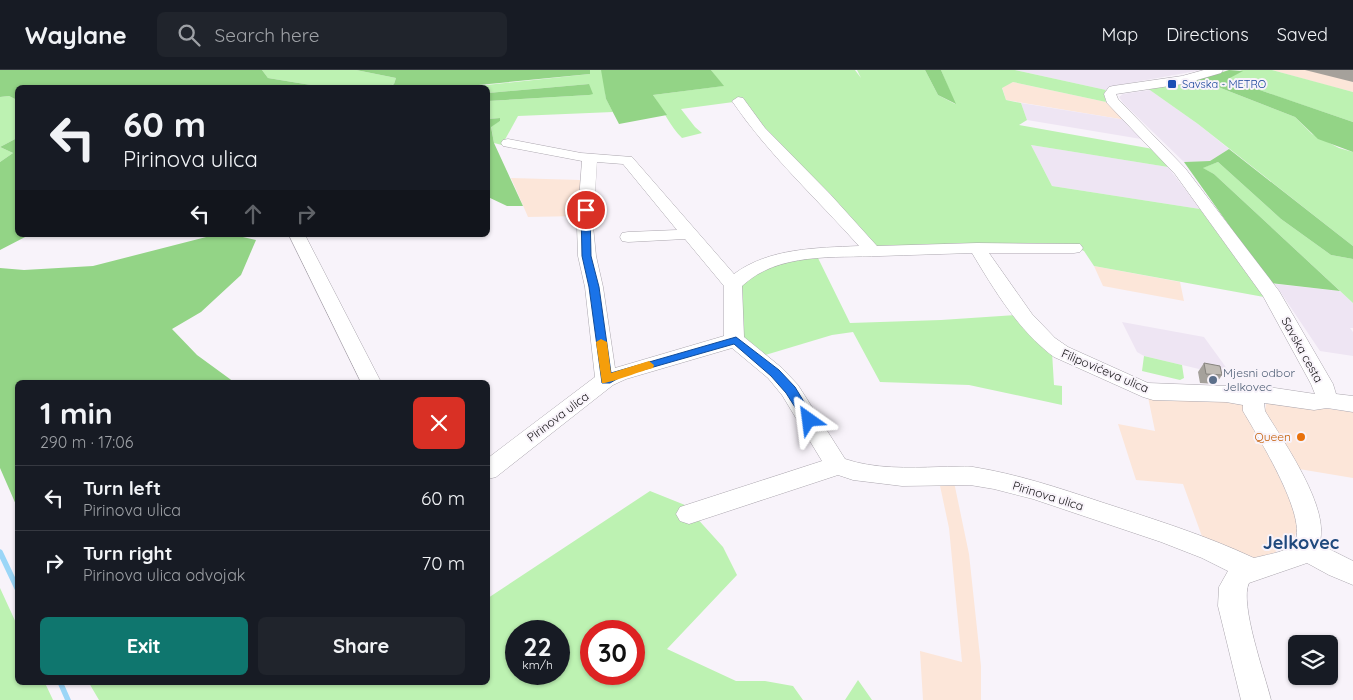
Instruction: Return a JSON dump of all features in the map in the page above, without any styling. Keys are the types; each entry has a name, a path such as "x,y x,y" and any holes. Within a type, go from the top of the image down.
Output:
{"street":[{"name":"Savska cesta","path":"1217,70 1183,80 1118,88 1111,92 1110,97 1180,171 1272,295 1322,384 1326,396 1324,400 1314,402 1268,395 1261,395 1253,400"},
{"path":"738,101 760,131 824,197 872,251"},
{"path":"508,143 590,158 627,160 733,285 734,336 736,340 775,373 790,390 837,465 819,473 689,514"},
{"path":"590,158 585,226 587,256 594,287 606,380"},
{"path":"628,238 690,234"},
{"path":"298,237 370,380"},
{"path":"733,285 748,273 787,257 812,253 977,248 1074,248"},
{"name":"Filipovićeva ulica","path":"977,248 1028,321 1050,346 1060,352 1143,390 1153,392 1226,394 1253,400"},
{"name":"Pirinova ulica","path":"490,468 606,380 618,374 736,340"},
{"path":"1253,400 1254,411 1301,497 1310,527 1305,549 1299,555 1240,574 1232,586 1232,606 1256,700"},
{"path":"1324,400 1353,404"},
{"name":"Pirinova ulica","path":"837,465 853,471 902,477 970,476 1034,490 1168,534 1211,550 1251,569"},
{"path":"1305,549 1338,567 1353,572"}],"shaded area":[{"path":"1015,70 1202,70 1119,85 1106,90"},
{"path":"1272,70 1353,70 1353,92 1326,85"},
{"path":"1013,82 1106,102 1126,120 1006,100 1002,87"},
{"path":"1150,90 1229,149 1210,161 1184,162 1119,97 1123,94"},
{"path":"1021,103 1126,120 1147,140 1027,120"},
{"path":"1031,145 1168,167 1200,209 1052,186"},
{"path":"511,178 581,180 580,216 528,217"},
{"path":"1094,266 1180,282 1184,301 1103,286"},
{"path":"1275,284 1340,291 1353,303 1353,328 1350,328 1353,332 1353,356 1320,351"},
{"path":"1122,322 1204,337 1233,377 1144,356 1137,352"},
{"path":"1148,397 1230,401 1241,403 1247,407 1296,513 1298,528 1293,540 1274,553 1252,559 1204,542 1183,484 1136,480 1118,424 1155,431"},
{"path":"1276,402 1353,412 1353,478 1293,468 1265,411 1266,404"},
{"path":"939,481 954,482 969,554 981,666 981,700 923,700 920,651 962,662 949,528"}],"green space":[{"path":"0,70 262,70 268,78 311,85 15,85 15,99 9,96 0,97"},
{"path":"262,70 356,70 396,78 392,85 311,85 268,78"},
{"path":"356,70 590,70 590,74 478,85 393,85 396,78"},
{"path":"590,70 601,70 603,72 606,99 613,112 518,116 502,145 494,143 491,126 500,121 500,118 490,119 490,101 589,95 589,84 490,93 490,85 486,85 590,74"},
{"path":"601,70 711,70 724,86 653,95 667,115 619,124 606,99"},
{"path":"711,70 855,70 861,78 857,70 925,70 938,95 955,104 941,70 1015,70 1106,90 1104,94 1106,102 1013,82 1002,88 1006,100 1021,103 1027,120 1019,125 1153,149 1168,167 1031,145 1052,186 1200,209 1264,297 1094,266 1084,251 1075,247 878,247 801,169 741,101 681,109 702,133 682,138 678,134 653,95 723,86"},
{"path":"925,70 941,70 956,104 938,95"},
{"path":"1229,70 1243,71 1228,79 1353,122 1353,152 1318,139 1295,117 1213,85 1194,81"},
{"path":"1240,70 1272,70 1353,92 1353,122 1227,79 1242,71"},
{"path":"1194,81 1213,85 1295,117 1312,134 1339,148 1353,152 1353,246 1198,124 1147,88"},
{"path":"589,84 593,94 490,101 490,93"},
{"path":"9,96 15,99 15,139 0,147 0,97"},
{"path":"500,118 500,121 491,127 494,143 523,206 507,206 490,198 490,119"},
{"path":"15,139 15,237 25,237 0,250 0,162 13,153 0,147"},
{"path":"0,147 13,153 0,162"},
{"path":"1229,149 1353,246 1353,259 1331,255 1281,219 1218,162 1203,168 1214,174 1340,291 1270,283 1184,162 1210,161"},
{"path":"1218,162 1281,219 1331,255 1353,259 1353,303 1214,174 1202,168"},
{"path":"206,237 243,237 256,240 241,275 201,312 172,329 197,355 231,380 15,380 15,502 0,468 0,268 24,270 93,266"},
{"path":"817,256 850,323 1016,315 1052,352 1054,385 1062,386 1062,405 969,385 880,382 853,332 832,335 762,356 741,338 742,282 775,264"},
{"path":"1144,356 1182,365 1184,378 1180,380 1142,371"},
{"path":"650,491 685,505 723,547 737,575 667,649 736,681 765,681 793,686 803,700 99,700 90,685 490,685 490,597"},
{"path":"0,588 15,621 15,685 46,685 53,700 0,700"},
{"path":"858,680 872,700 845,700"}],"building":[{"path":"1204,363 1220,366 1222,375 1206,374"}],"waterway":[{"path":"0,552 15,584"},
{"path":"61,685 68,700"}],"slow traffic":[{"path":"601,342 606,380 618,374 649,365"}],"place":[{"name":"Savska - METRO","path":"1172,84"},
{"name":"Mjesni odbor Jelkovec","path":"1213,380"},
{"name":"Queen","path":"1301,437"}],"district":[{"name":"Jelkovec","path":"1301,543"}],"route":[{"path":"586,210 587,256 594,287 606,380 618,374 736,340 775,373 790,390 809,420"}]}
